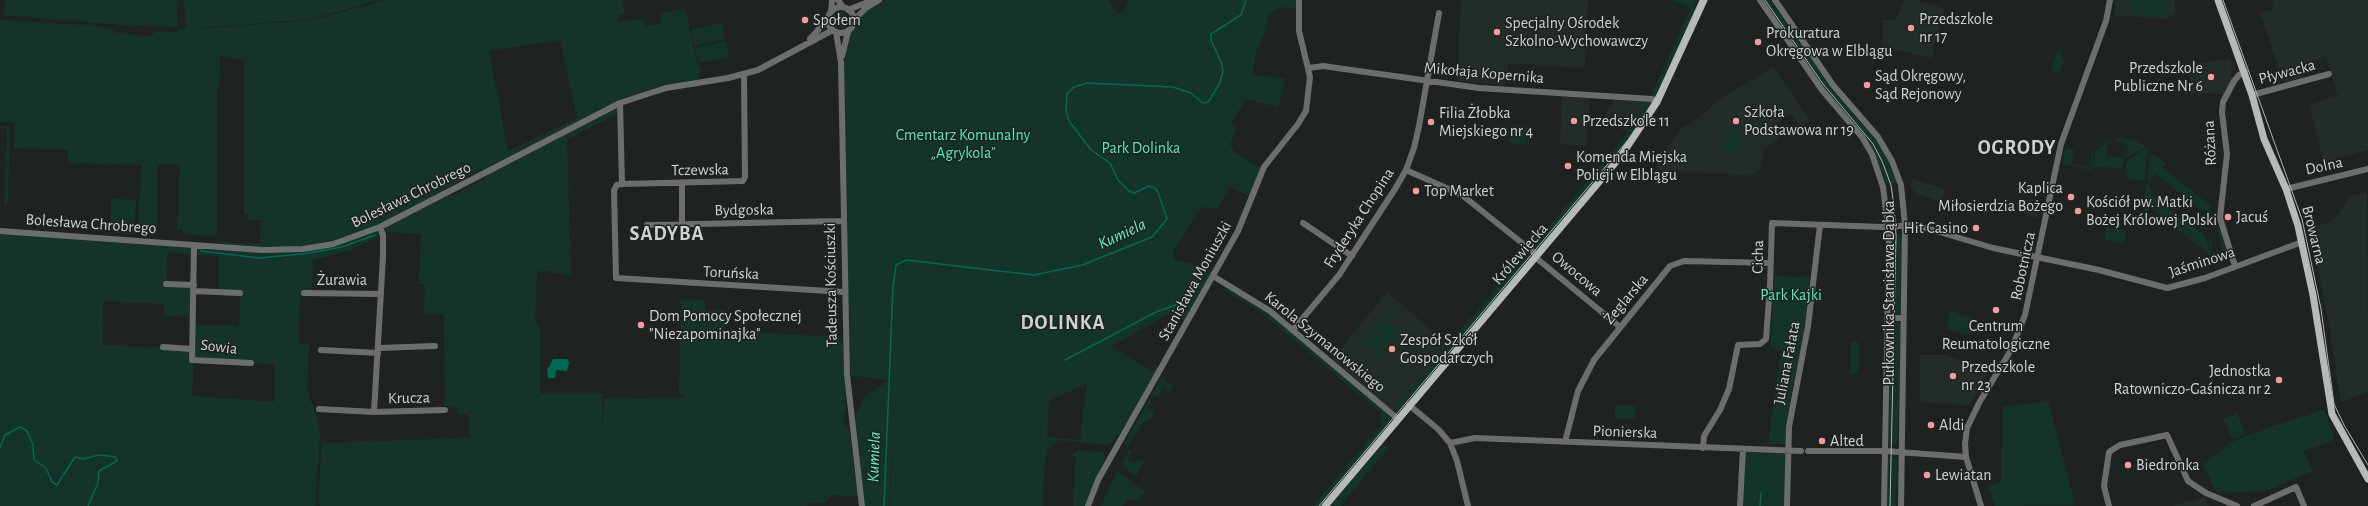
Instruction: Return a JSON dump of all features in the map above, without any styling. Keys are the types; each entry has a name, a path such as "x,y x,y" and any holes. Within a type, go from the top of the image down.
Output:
{"main road":[{"name":"Królewiecka","path":"1325,506 1621,156 1657,102 1704,0"},
{"name":"Browarna","path":"2218,0 2245,72 2264,139 2286,189 2302,242 2315,308 2330,406 2340,431 2368,479"}],"street":[{"path":"832,0 830,15 835,31 848,32 853,26 854,20 866,8 879,0"},
{"path":"838,0 846,8 854,20"},
{"path":"830,15 846,8 875,0"},
{"name":"Stanisława Moniuszki","path":"1088,506 1098,480 1213,276 1246,214 1264,167 1304,115 1310,88 1309,68 1300,31 1299,0"},
{"name":"Pułkownika Stanisława Dąbka","path":"1760,0 1822,90 1856,129 1872,154 1886,197 1888,226 1888,318 1884,506"},
{"name":"Pułkownika Stanisława Dąbka","path":"1775,0 1834,85 1874,131 1887,151 1901,185 1905,226 1901,506"},
{"name":"Robotnicza","path":"1981,506 1966,457 1965,444 1967,428 2020,330 2028,306 2061,144 2104,28 2110,0"},
{"name":"Fryderyka Chopina","path":"1293,330 1352,256 1396,189 1406,170 1414,148 1439,13"},
{"name":"Bolesława Chrobrego","path":"806,43 830,15"},
{"name":"Bolesława Chrobrego","path":"0,231 262,250 303,249 342,241 380,227 620,104 666,88 744,74 769,65 806,43 835,31"},
{"name":"Tadeusza Kościuszki","path":"835,31 841,62 843,220 848,395 862,506"},
{"name":"Tadeusza Kościuszki","path":"841,62 848,32"},
{"name":"Mikołaja Kopernika","path":"1309,68 1323,66 1478,88 1652,99 1657,102"},
{"name":"Różana","path":"2235,266 2220,221 2227,154 2222,112 2224,102 2234,81 2239,75 2245,72"},
{"name":"Tczewska","path":"622,184 742,182 745,179 744,74"},
{"name":"Pływacka","path":"2252,95 2330,74"},
{"path":"620,104 622,184"},
{"name":"Dolna","path":"2286,189 2368,169"},
{"name":"Owocowa","path":"1406,170 1462,195 1620,327"},
{"path":"682,183 682,224"},
{"name":"Toruńska","path":"622,184 617,185 614,190 616,278 845,292"},
{"name":"Bydgoska","path":"647,225 843,220"},
{"path":"1303,223 1352,256"},
{"name":"Cicha","path":"1702,448 1704,436 1720,410 1729,389 1738,345 1760,344 1766,339 1772,223 1905,226"},
{"name":"Juliana Fałata","path":"1787,506 1788,451 1792,401 1808,326 1820,225"},
{"name":"Jaśminowa","path":"1905,226 1916,225 1988,247 2038,257 2167,288 2188,283 2302,242"},
{"name":"Żurawia","path":"374,412 379,350 384,246 380,227"},
{"name":"Sowia","path":"194,245 192,360 251,363"},
{"name":"Żeglarska","path":"1565,442 1572,410 1582,382 1594,360 1668,268 1676,263 1684,261 1771,263"},
{"name":"Karola Szymanowskiego","path":"1213,276 1260,304 1398,419"},
{"path":"166,284 240,293"},
{"name":"Żurawia","path":"304,293 381,294"},
{"path":"1888,318 1903,318"},
{"path":"321,350 379,350 435,346"},
{"name":"Sowia","path":"163,347 192,349"},
{"path":"1410,405 1439,430 1450,444 1457,461 1468,506"},
{"path":"319,409 374,412"},
{"name":"Krucza","path":"374,412 445,410"},
{"path":"2109,506 2104,486 2109,452 2120,445 2167,435 2188,481 2206,493 2237,506"},
{"name":"Pionierska","path":"1450,444 1475,438 1801,451"},
{"path":"1740,506 1743,449"},
{"path":"1808,451 1885,451 1966,457"},
{"path":"2254,506 2296,487 2304,506"}],"shaded area":[{"name":"Specjalny Ośrodek Szkolno-Wychowawczy","path":"1461,0 1588,0 1585,68 1508,63 1506,85 1457,81"},
{"name":"Przedszkole nr 17","path":"1904,0 1916,0 1942,8 1944,11 1931,58 1882,46 1883,20 1896,20"},
{"path":"2116,0 2175,0 2175,13 2166,19 2114,15"},
{"path":"2272,0 2368,0 2368,150 2324,162 2309,105 2338,96 2326,57 2300,65 2303,77 2284,83 2260,12 2274,9"},
{"name":"Przedszkole Publiczne Nr 6","path":"2231,59 2232,78 2223,94 2191,93 2189,64"},
{"name":"Szkoła Podstawowa nr 19","path":"1773,67 1810,121 1799,127 1791,114 1772,125 1779,138 1763,150 1760,170 1757,171 1756,175 1655,171 1663,154 1681,129 1699,118 1715,103"},
{"name":"Przedszkole 11","path":"1562,97 1590,98 1586,146 1560,144"},
{"path":"1615,100 1642,101 1645,107 1628,132 1618,127 1605,115"},
{"path":"1912,179 1945,189 1941,202 1915,194 1911,184"},
{"path":"2367,192 2368,392 2341,402 2326,306 2310,226 2326,224 2341,212 2349,196"},
{"path":"2028,199 2042,203 2038,218 2024,214"},
{"name":"Zespół Szkół Gospodarczych","path":"1387,292 1448,345 1392,410 1332,360"},
{"name":"Przedszkole nr 23","path":"1920,355 1945,355 1988,372 1970,405 1920,402"},
{"path":"553,359 567,359 569,362 567,371 556,370 555,378 548,378 547,369"},
{"path":"2205,497 2209,506 2171,506"}],"green space":[{"path":"7,0 177,0 178,27 125,25 3,15"},
{"path":"183,0 377,0 312,19 210,27 206,26 207,27 197,29 313,20 386,0 622,0 625,13 618,15 619,22 643,19 645,27 661,23 660,14 685,8 696,59 701,72 698,74 699,80 649,90 613,103 486,169 478,171 386,222 356,234 306,246 267,248 218,244 218,242 260,244 261,220 248,220 248,214 244,214 244,60 220,56 219,88 217,88 217,236 184,234 183,230 179,228 177,232 180,164 158,164 157,236 141,235 138,234 138,225 142,165 68,163 68,150 14,148 15,122 0,122 0,20 94,26 111,29 116,33 150,36 157,31 177,32 177,29 187,29","holes":["560,40 577,118 508,151 489,51"]},
{"path":"885,0 1108,0 1118,14 1125,11 1128,0 1296,0 1296,9 1281,7 1269,14 1264,35 1255,54 1253,75 1285,79 1278,107 1246,99 1231,123 1236,128 1230,144 1234,152 1260,168 1250,196 1230,187 1217,209 1201,207 1172,253 1176,261 1189,263 1210,272 1216,262 1218,262 1185,320 1181,320 1192,300 1186,302 1171,313 1111,346 1152,372 1156,365 1158,368 1121,435 1115,435 1112,443 1105,445 1059,440 1046,450 1042,506 890,506 893,418 889,506 865,506 856,437 856,417 864,397 890,380 851,376 850,313 847,304 843,74 846,48 850,33 855,28 858,18","holes":["1087,384 1080,440 1047,437 1049,400"]},
{"path":"1671,0 1696,0 1693,8 1697,10 1656,96 1651,96 1691,8"},
{"path":"1763,0 1770,0 1823,76 1875,136 1885,153 1897,182 1887,184 1870,144 1828,94"},
{"path":"2132,0 2168,0 2166,18 2130,13"},
{"path":"841,12 847,14 849,20 847,26 841,28 835,26 833,20 835,14"},
{"path":"722,23 725,39 695,46 691,30"},
{"path":"726,41 729,57 699,63 695,48"},
{"path":"2057,51 2060,52 2064,62 2060,73 2051,70"},
{"path":"1642,101 1654,103 1629,141 1537,250 1531,248 1622,140 1645,107"},
{"path":"620,107 621,112 567,139 571,275 552,273 548,270 537,272 535,319 540,332 540,394 604,394 602,399 602,435 604,399 686,398 679,392 681,299 705,300 705,310 725,310 725,331 842,337 846,414 843,416 844,428 848,426 858,497 833,495 824,503 809,503 807,506 320,506 318,500 322,443 470,438 469,414 457,414 457,406 445,406 444,314 424,314 425,284 419,284 421,234 389,232 350,250 313,260 312,293 304,293 300,298 298,343 309,344 307,388 309,398 318,419 320,434 315,506 0,506 0,233 229,250 331,247 371,234 448,196 455,195 484,179 489,174","holes":["167,252 219,256 218,292 240,293 239,326 193,325 192,349 102,345 103,301 164,304 164,316 193,317 194,285 166,284","194,362 275,364 274,402 192,396"]},
{"path":"1760,121 1766,121 1770,125 1770,131 1766,135 1760,135 1756,131 1756,125"},
{"path":"1510,125 1527,126 1526,145 1509,143"},
{"path":"0,126 8,126 10,128 8,200 4,208 7,130 6,128 0,128"},
{"path":"1723,131 1740,132 1739,152 1722,151"},
{"path":"2116,137 2136,141 2146,146 2126,159 2129,146 2126,143 2114,141"},
{"path":"2108,140 2113,143 2108,143 2106,155 2123,159 2126,146 2118,144 2127,146 2122,169 2108,166 2093,168 2095,156 2099,160 2095,155 2095,152"},
{"path":"2066,148 2079,151 2074,150 2072,164 2090,167 2092,154 2085,151 2092,152 2094,154 2091,170 2062,164"},
{"path":"2148,148 2144,180 2138,181 2126,177 2126,162"},
{"path":"2154,155 2166,164 2163,168 2211,206 2210,213 2206,210 2203,212 2155,173 2150,179 2154,183 2150,183 2147,178 2150,158"},
{"path":"2146,184 2152,190 2150,194 2157,199 2159,197 2168,204 2166,207 2204,235 2211,252 2206,262 2199,260 2199,257 2204,260 2209,254 2151,207 2146,214 2150,218 2143,215"},
{"path":"111,198 136,200 134,234 116,233 111,228"},
{"path":"2107,227 2126,231 2124,243 2105,240"},
{"path":"2218,228 2221,229 2229,261 2207,262 2213,254 2208,240 2211,241 2215,261 2224,260"},
{"path":"1895,234 1900,234 1902,238 1900,311 1896,314 1891,311 1892,237"},
{"path":"1528,251 1531,258 1402,409 1392,410"},
{"name":"Park Kajki","path":"1775,276 1810,277 1806,320 1790,401 1786,444 1768,444 1781,350 1770,348"},
{"path":"1224,287 1264,309 1390,417 1390,423 1320,506 1313,506 1380,427 1382,414 1261,312 1223,289"},
{"path":"1397,301 1400,303 1362,348 1360,345"},
{"path":"1951,311 1973,318 1968,335 1946,328"},
{"path":"1388,321 1401,332 1380,357 1367,346"},
{"path":"1893,322 1898,322 1900,326 1898,436 1896,445 1889,442 1890,325"},
{"path":"1851,341 1858,342 1858,374 1850,374"},
{"path":"1163,375 1166,381 1174,386 1170,392 1162,388 1158,397 1154,395 1147,408 1154,411 1152,419 1141,425 1128,446 1124,444"},
{"path":"2048,401 2075,505 1995,506 1988,486 2001,482 2003,407"},
{"path":"1615,405 1635,406 1634,419 1615,419"},
{"path":"2324,410 2332,431 2333,440 2303,451 2312,471 2265,491 2217,493 2203,465 2230,443 2267,428"},
{"path":"2237,413 2245,434 2232,439 2224,419"},
{"path":"1383,444 1388,448 1340,506 1330,506"},
{"path":"1079,450 1102,452 1106,457 1086,506 1073,506 1076,457 1073,456 1073,454"},
{"path":"1129,450 1132,450 1128,459 1135,464 1138,459 1144,462 1136,476 1122,465"},
{"path":"1742,452 1788,454 1787,506 1740,506"},
{"path":"1890,457 1897,459 1896,506 1887,506 1888,460"},
{"path":"1117,471 1145,492 1137,501 1128,499 1122,506 1101,506"}],"waterway":[{"name":"Kumiela","path":"884,506 893,287 896,265 906,260 1034,275 1082,265 1152,237 1167,219 1158,192 1155,188 1149,186 1134,193 1129,191 1118,180 1110,163 1091,150 1069,121 1066,111 1067,94 1074,87 1087,83 1173,87 1191,93 1203,103 1208,102 1219,85 1223,71 1221,62 1211,40 1211,34 1241,15 1246,0"},
{"path":"201,251 259,258 303,254 342,247 375,235"},
{"path":"1065,360 1156,312 1181,303"},
{"path":"0,448 5,435 20,427 27,431 33,445 34,460 46,468 52,482 57,485 75,457 83,459 99,455 116,457 117,461 99,471 98,483 88,506"},
{"path":"1760,506 1761,493"}],"tram line":[{"path":"1319,506 1634,133 1659,91 1700,0"},
{"path":"1765,0 1823,84 1873,144 1882,161 1891,185 1896,235 1890,506"},
{"path":"2223,0 2302,219 2321,309 2334,404 2344,425 2368,465"}],"place":[{"name":"Społem","path":"805,20"},
{"name":"Przedszkole nr 17","path":"1911,28"},
{"name":"Specjalny Ośrodek Szkolno-Wychowawczy","path":"1497,32"},
{"name":"Prokuratura Okręgowa w Elblągu","path":"1758,42"},
{"name":"Przedszkole Publiczne Nr 6","path":"2211,77"},
{"name":"Sąd Okręgowy, Sąd Rejonowy","path":"1867,85"},
{"name":"Przedszkole 11","path":"1574,121"},
{"name":"Szkoła Podstawowa nr 19","path":"1736,121"},
{"name":"Filia Żłobka Miejskiego nr 4","path":"1431,122"},
{"name":"Komenda Miejska Policji w Elblągu","path":"1568,166"},
{"name":"Top Market","path":"1416,191"},
{"name":"Kaplica Miłosierdzia Bożego","path":"2071,197"},
{"name":"Kościół pw. Matki Bożej Królowej Polski","path":"2078,211"},
{"name":"Jacuś","path":"2228,217"},
{"name":"Hit Casino","path":"1976,228"},
{"name":"Centrum Reumatologiczne","path":"1996,310"},
{"name":"Dom Pomocy Społecznej \"Niezapominajka\"","path":"641,325"},
{"name":"Zespół Szkół Gospodarczych","path":"1392,349"},
{"name":"Przedszkole nr 23","path":"1953,376"},
{"name":"Jednostka Ratowniczo-Gaśnicza nr 2","path":"2279,380"},
{"name":"Aldi","path":"1931,425"},
{"name":"Alted","path":"1822,441"},
{"name":"Biedronka","path":"2128,465"},
{"name":"Lewiatan","path":"1927,475"}],"district":[{"name":"OGRODY","path":"2017,148"},
{"name":"SADYBA","path":"667,234"},
{"name":"DOLINKA","path":"1063,323"}],"park label":[{"name":"Cmentarz Komunalny „Agrykola”","path":"963,144"},
{"name":"Park Dolinka","path":"1141,148"}]}
